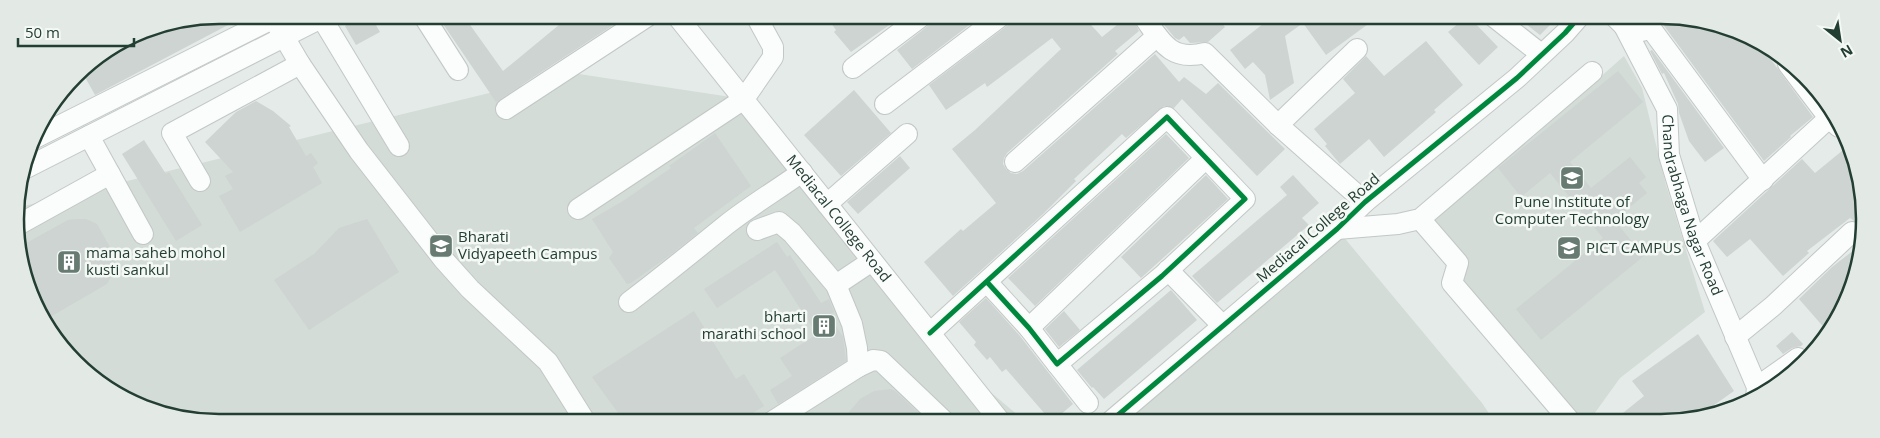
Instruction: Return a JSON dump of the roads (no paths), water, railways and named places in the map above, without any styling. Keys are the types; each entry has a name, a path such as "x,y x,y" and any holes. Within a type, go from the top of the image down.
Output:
{"street":[{"path":"44,134 262,24"},
{"path":"278,24 283,37 300,64 359,151 444,260 470,290 548,362 581,414"},
{"path":"31,166 308,24"},
{"path":"328,24 399,146"},
{"path":"430,24 458,70"},
{"path":"506,109 636,24"},
{"name":"Mediacal College Road","path":"683,24 994,414"},
{"path":"578,209 744,99 774,57 773,47 760,24"},
{"path":"853,68 911,24"},
{"path":"885,104 990,24"},
{"path":"1149,24 1165,47 1172,52 1195,55 1205,52 1278,126 1365,202"},
{"path":"1504,24 1541,54"},
{"name":"Mediacal College Road","path":"1119,414 1337,229 1365,202 1516,78 1573,24"},
{"name":"Chandrabhaga Nagar Road","path":"1622,24 1667,109 1669,155 1695,241 1756,390"},
{"path":"1627,24 1642,31 1652,30 1763,180"},
{"path":"1015,162 1157,36"},
{"path":"1278,126 1357,49"},
{"path":"200,181 172,133 300,64"},
{"path":"1337,229 1398,224 1420,219 1592,72"},
{"path":"930,333 1167,117 1246,199 1165,273 1058,364"},
{"path":"1695,241 1763,180 1832,125"},
{"path":"827,204 907,134"},
{"path":"89,136 143,234"},
{"path":"1029,328 1206,158"},
{"path":"629,302 727,224 802,172"},
{"path":"24,222 110,174"},
{"path":"1420,219 1458,263 1452,282 1564,414"},
{"path":"757,230 779,222 792,233 836,285 852,324 857,348 858,367"},
{"path":"1735,337 1773,306 1852,232"},
{"path":"836,285 872,261"},
{"path":"1165,273 1219,329"},
{"path":"987,282 1029,328 1088,403"},
{"path":"1774,378 1798,358"},
{"path":"784,414 858,367 873,360 881,361 937,414"}],"place":[{"name":"Pune Institute of Computer Technology","path":"1572,178"},
{"name":"Bharati Vidyapeeth Campus","path":"441,246"},
{"name":"PICT CAMPUS","path":"1569,248"},
{"name":"mama saheb mohol kusti sankul","path":"69,262"},
{"name":"bharti marathi school","path":"824,326"}]}
